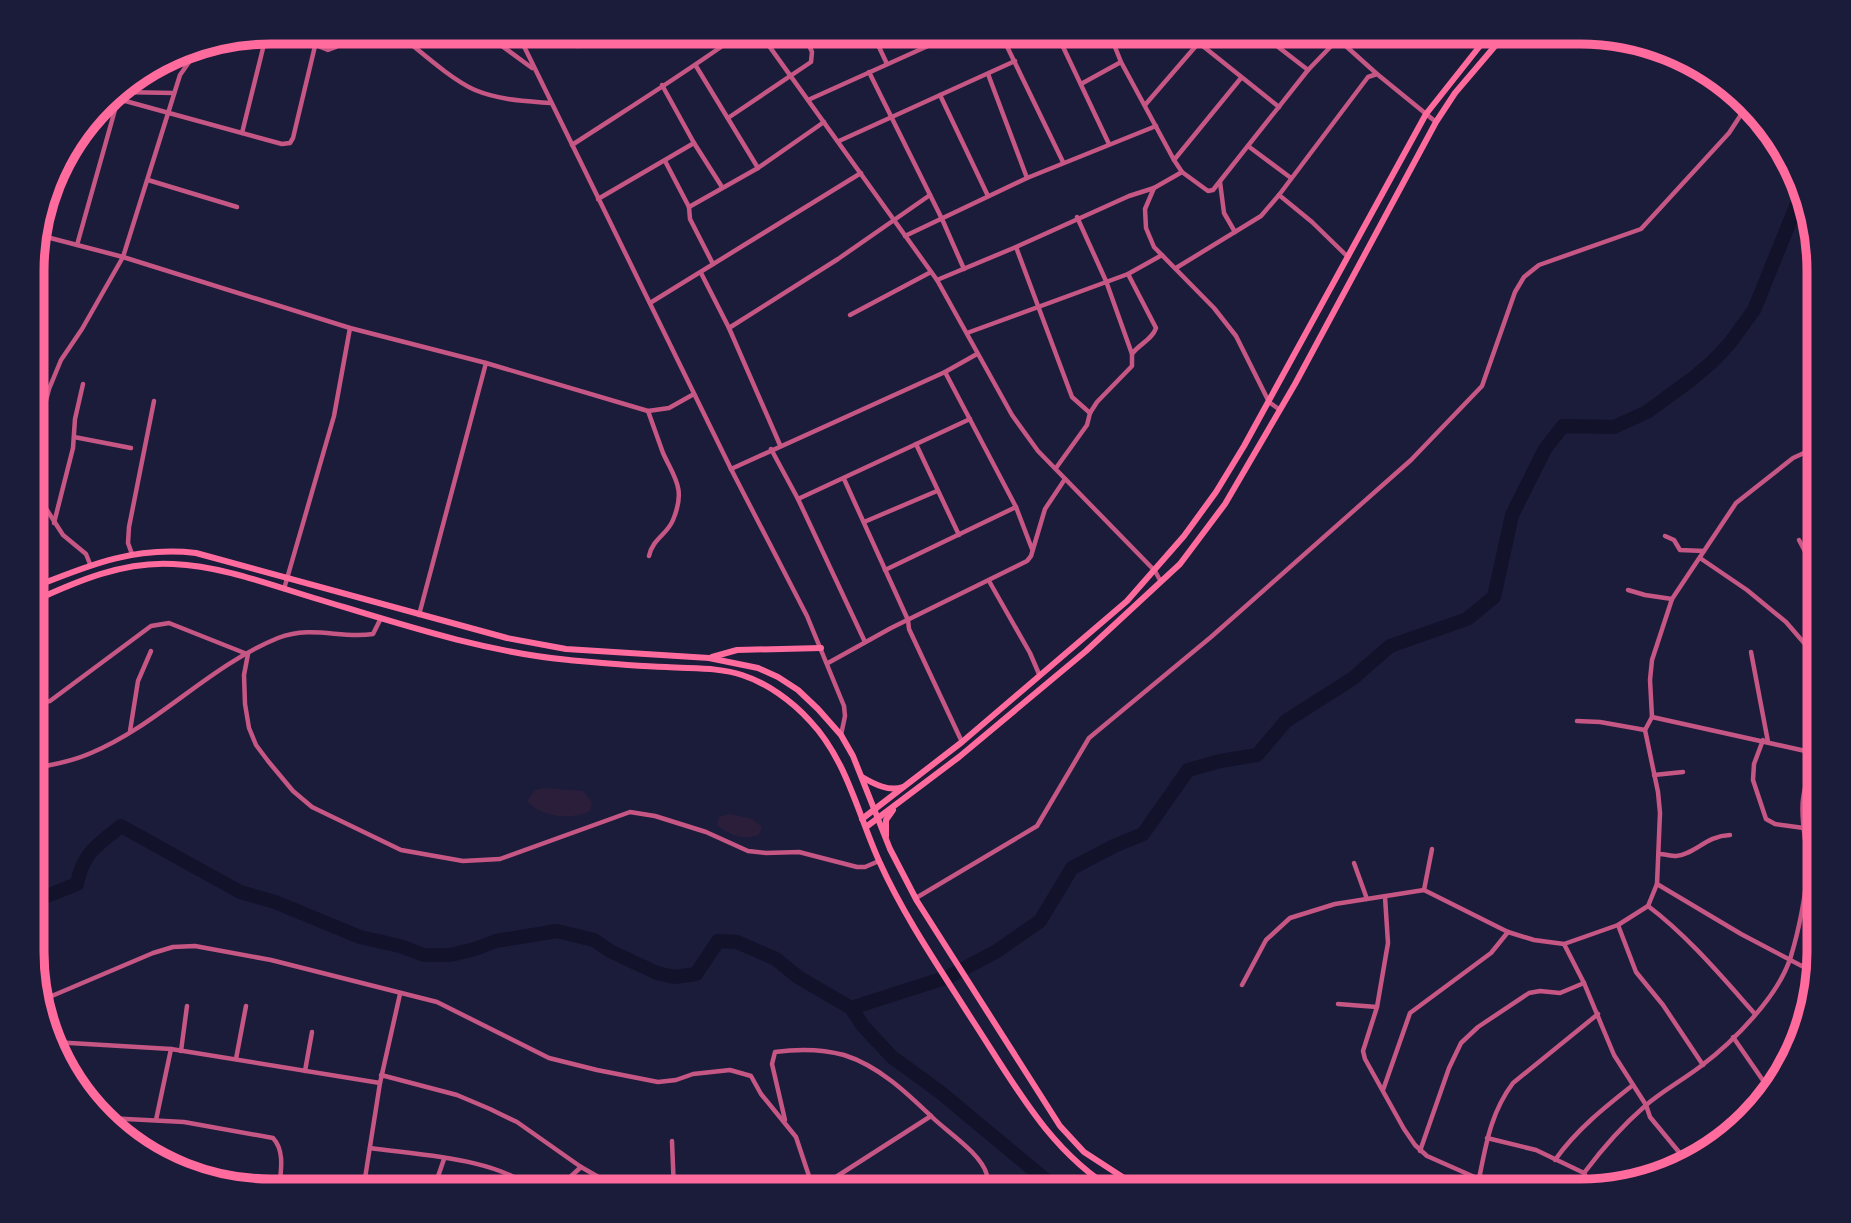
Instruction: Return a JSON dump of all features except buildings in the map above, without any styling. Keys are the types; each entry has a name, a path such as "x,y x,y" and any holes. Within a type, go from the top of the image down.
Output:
{"main road":[{"path":"862,819 962,742 1127,601 1155,571 1216,492 1269,402 1426,114 1481,44"},
{"path":"866,827 959,757 1086,651 1180,564 1225,504 1280,410 1436,122 1455,93 1497,44"},
{"path":"44,583 90,564 132,554 167,551 201,553 507,638 566,649 709,658 758,668 778,677 818,709 841,735 862,777 886,838 916,898 1060,1126 1084,1152 1126,1179"},
{"path":"44,597 110,571 161,564 202,566 501,650 566,660 715,669 742,675 765,685 789,701 827,742 842,767 879,861 928,953 1037,1119 1080,1167 1098,1179"},
{"path":"709,658 737,650 821,648"},
{"path":"862,777 878,785 898,789 908,785"},
{"path":"886,838 887,820 901,800"}],"street":[{"path":"242,133 264,44"},
{"path":"311,44 328,50 339,44"},
{"path":"412,44 475,90 506,99 550,103"},
{"path":"500,44 533,68"},
{"path":"522,44 730,469 807,616 844,705 841,735"},
{"path":"572,145 726,44"},
{"path":"767,44 937,280 1012,415 1038,451 1155,571 1161,583"},
{"path":"728,118 811,62 812,52 808,44"},
{"path":"878,44 887,64"},
{"path":"808,100 929,44"},
{"path":"1005,44 1063,162"},
{"path":"1062,44 1109,144"},
{"path":"1114,44 1174,160 1182,172 1208,191 1213,190 1308,70 1333,44"},
{"path":"1145,105 1198,44"},
{"path":"1200,44 1279,107"},
{"path":"1274,44 1308,70"},
{"path":"1344,44 1436,122"},
{"path":"121,100 282,144 290,143 315,46"},
{"path":"44,408 61,360 123,257 180,75 192,58"},
{"path":"839,141 1015,61"},
{"path":"1082,83 1121,62"},
{"path":"696,66 758,168"},
{"path":"869,72 964,269"},
{"path":"988,74 1027,178"},
{"path":"1176,268 1261,216 1368,77 1377,74"},
{"path":"1174,160 1241,78"},
{"path":"662,85 722,187"},
{"path":"132,92 174,93"},
{"path":"940,95 988,196"},
{"path":"77,245 116,105"},
{"path":"916,898 1037,826 1088,738 1211,637 1410,460 1482,386 1515,292 1524,277 1539,265 1641,229 1729,133 1743,112"},
{"path":"689,207 758,168 824,122"},
{"path":"905,236 1063,162 1156,126"},
{"path":"598,199 694,143"},
{"path":"1248,146 1291,178"},
{"path":"665,161 689,207 690,219 713,264"},
{"path":"937,280 1016,247 1077,217 1129,195 1154,188 1182,172"},
{"path":"650,303 861,173"},
{"path":"148,180 237,207"},
{"path":"1220,181 1223,213 1235,232"},
{"path":"1154,188 1145,209 1146,228 1154,247 1214,308 1236,336 1269,402 1280,410"},
{"path":"729,328 838,259 930,195"},
{"path":"1279,195 1348,257"},
{"path":"1056,468 1087,425 1090,413 1132,366 1132,354 1106,281 1077,217"},
{"path":"47,237 123,257 350,328 486,363 648,411 669,408 694,394"},
{"path":"1016,247 1072,397 1090,413"},
{"path":"967,333 1128,274 1162,255"},
{"path":"701,272 729,328 780,445"},
{"path":"850,315 931,272"},
{"path":"1128,274 1156,328 1154,335 1132,354"},
{"path":"284,589 334,415 350,328"},
{"path":"730,469 945,372 977,354"},
{"path":"419,615 486,363"},
{"path":"945,372 1016,507 1032,549"},
{"path":"54,523 73,448 75,419 83,384"},
{"path":"132,554 128,543 128,527 154,401"},
{"path":"648,411 678,484 679,495 671,525 657,538 649,556"},
{"path":"797,499 970,419"},
{"path":"74,436 131,447"},
{"path":"916,444 959,535"},
{"path":"771,449 865,642"},
{"path":"1242,985 1266,940 1290,918 1335,904 1424,890 1508,932 1534,940 1564,944 1618,925 1648,906 1657,884 1660,813 1645,730 1652,717 1650,680 1653,660 1672,598 1736,503 1793,458 1807,453"},
{"path":"844,479 962,742"},
{"path":"828,663 1027,561 1045,509 1065,479"},
{"path":"864,522 937,491"},
{"path":"44,506 63,535 86,554 90,564"},
{"path":"885,570 1016,507"},
{"path":"1665,536 1674,540 1680,550 1705,551"},
{"path":"1799,540 1807,555"},
{"path":"1700,558 1747,590 1786,622 1807,646"},
{"path":"989,581 1039,674"},
{"path":"1628,590 1672,598"},
{"path":"44,766 92,752 130,731 202,682 277,639 297,632 373,634 381,618"},
{"path":"44,702 50,701 151,626 160,623 169,623 248,654"},
{"path":"130,731 138,681 151,651"},
{"path":"1751,652 1766,741 1754,764 1753,780 1766,819 1775,824 1804,828"},
{"path":"248,654 244,675 249,727 256,745 268,761 293,791 312,807 401,850 463,860 500,859 630,812 655,816 706,832 748,851 799,852 858,867 879,861"},
{"path":"1652,717 1807,751"},
{"path":"1577,721 1645,730"},
{"path":"1654,775 1683,772"},
{"path":"1584,1173 1602,1149 1646,1105 1703,1065 1733,1037 1773,990 1790,958 1806,884 1802,801 1807,778"},
{"path":"1659,853 1675,856 1711,838 1730,835"},
{"path":"1424,890 1432,849"},
{"path":"1354,863 1367,898"},
{"path":"1657,884 1741,934 1807,968"},
{"path":"1385,897 1388,943 1377,1007 1363,1051 1404,1129 1427,1156 1479,1179 1495,1112 1513,1083 1598,1014"},
{"path":"1648,906 1662,916 1707,961 1755,1014"},
{"path":"1618,925 1636,972 1663,1005 1703,1065"},
{"path":"1383,1091 1410,1013 1492,953 1508,932"},
{"path":"1564,944 1598,1014 1614,1055 1646,1105 1650,1117 1681,1155"},
{"path":"49,998 173,947 195,946 271,960 437,1002 549,1058 597,1070 658,1082 730,1070 751,1076 761,1094 796,1137 810,1179"},
{"path":"1420,1151 1449,1068 1461,1043 1478,1027 1529,993 1560,993 1584,983"},
{"path":"365,1179 381,1075 400,994"},
{"path":"1338,1004 1377,1007"},
{"path":"181,1051 187,1006"},
{"path":"236,1059 246,1006"},
{"path":"304,1071 312,1032"},
{"path":"1733,1037 1765,1083"},
{"path":"63,1043 171,1049 380,1083"},
{"path":"156,1120 171,1049"},
{"path":"786,1124 772,1064 775,1052 793,1049 826,1052 858,1061 904,1090 977,1158 987,1179"},
{"path":"381,1075 457,1095 490,1109 536,1134 602,1179"},
{"path":"1555,1160 1565,1146 1601,1110 1633,1085"},
{"path":"833,1179 931,1116"},
{"path":"116,1118 156,1120 237,1130 273,1138 282,1155 280,1179"},
{"path":"1487,1138 1535,1150 1584,1173 1587,1179"},
{"path":"672,1141 674,1179"},
{"path":"370,1148 490,1167 518,1179"},
{"path":"437,1179 444,1159"},
{"path":"568,1179 581,1167"}],"shaded area":[{"path":"545,788 583,791 592,802 590,811 574,816 557,816 540,811 527,801 535,790"},
{"path":"730,814 752,819 762,827 759,835 737,836 717,825 719,817"}],"waterway":[{"path":"851,1008 948,977 997,951 1040,921 1072,868 1143,834 1188,770 1257,755 1286,721 1352,679 1390,646 1467,619 1494,597 1512,515 1545,449 1563,426 1614,427 1647,412 1712,362 1754,310 1797,204"},
{"path":"44,897 77,884 87,857 121,826 240,892 275,902 360,937 400,946 424,955 450,955 496,941 557,931 594,940 610,951 657,973 674,977 696,974 718,941 737,942 776,959 798,977 851,1008 863,1026 892,1057 940,1092 1045,1179"}]}
